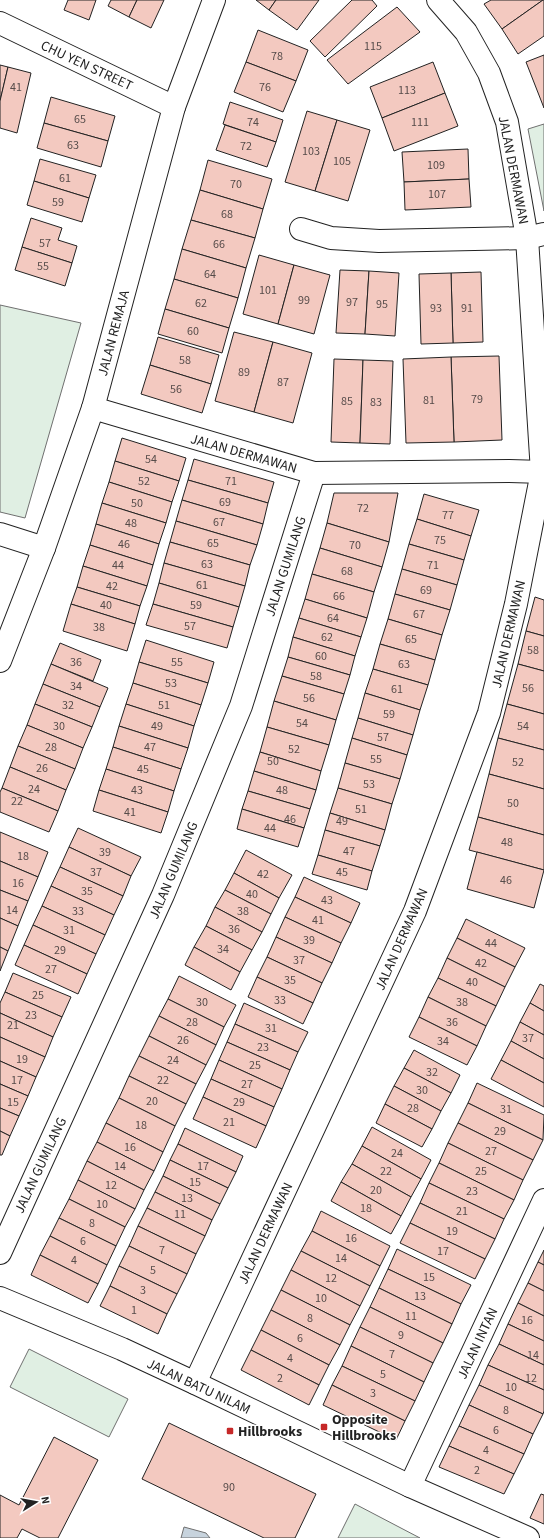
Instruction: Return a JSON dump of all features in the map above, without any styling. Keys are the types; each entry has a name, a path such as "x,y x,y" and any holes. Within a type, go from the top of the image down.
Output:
{"street":[{"name":"JALAN REMAJA","path":"0,661 44,548 93,408 174,106 214,0"},
{"name":"JALAN DERMAWAN","path":"195,1383 415,911 489,713 516,604 543,472 535,236 507,122 489,73 466,32 438,0"},
{"name":"CHU YEN STREET","path":"0,23 174,106"},
{"name":"JALAN DERMAWAN","path":"301,229 331,238 379,241 535,236"},
{"name":"JALAN DERMAWAN","path":"93,408 314,473 543,472"},
{"name":"JALAN GUMILANG","path":"0,1253 163,895 241,706 314,473"},
{"path":"0,534 44,548"},
{"name":"JALAN INTAN","path":"410,1486 544,1200"},
{"name":"JALAN BATU NILAM","path":"0,1298 195,1383 410,1486 528,1538"}],"green space":[{"path":"544,124 544,211 528,129"},
{"path":"0,305 81,323 25,518 0,512"},
{"path":"29,1349 128,1399 109,1437 10,1387"},
{"path":"355,1504 420,1538 338,1538"}],"shaded area":[{"path":"184,1527 206,1533 210,1538 181,1538"}],"building":[{"path":"68,0 96,0 89,20 64,10"},
{"path":"111,0 137,0 129,17 108,6"},
{"path":"137,0 164,0 151,28 129,17"},
{"path":"256,0 276,0 269,10"},
{"path":"276,0 319,0 297,30 269,10"},
{"path":"352,0 372,0 377,6 325,57 310,41"},
{"path":"491,0 543,0 502,29 484,4"},
{"path":"543,0 544,36 518,54 502,29"},
{"path":"397,7 420,32 348,84 327,60"},
{"path":"258,30 308,50 296,81 246,62"},
{"path":"544,55 544,108 526,62"},
{"path":"246,62 296,81 283,112 234,92"},
{"path":"433,62 445,93 382,118 370,87"},
{"path":"0,65 8,67 0,101"},
{"path":"8,67 31,73 17,133 0,128 0,101"},
{"path":"445,93 458,126 394,151 382,118"},
{"path":"51,97 115,116 108,141 44,123"},
{"path":"230,102 283,120 276,142 223,124"},
{"path":"307,111 337,120 315,191 285,182"},
{"path":"337,120 370,130 348,201 315,191"},
{"path":"44,123 108,141 101,167 37,148"},
{"path":"225,125 276,142 267,167 216,150"},
{"path":"468,149 469,179 404,182 402,152"},
{"path":"40,159 96,175 89,198 34,181"},
{"path":"208,160 272,179 263,209 200,190"},
{"path":"469,179 471,207 405,210 404,182"},
{"path":"34,181 89,198 82,222 27,205"},
{"path":"200,190 263,209 255,238 191,220"},
{"path":"31,218 62,228 58,240 77,246 72,263 22,247"},
{"path":"191,220 255,238 246,268 182,249"},
{"path":"22,247 72,263 65,286 15,270"},
{"path":"182,249 246,268 238,298 174,279"},
{"path":"259,255 294,265 278,324 243,314"},
{"path":"294,265 330,275 314,334 278,324"},
{"path":"340,270 369,271 365,334 336,333"},
{"path":"369,271 399,273 395,336 365,334"},
{"path":"481,272 483,342 453,343 451,273"},
{"path":"451,273 453,343 421,344 419,274"},
{"path":"174,279 238,298 229,328 165,309"},
{"path":"165,309 229,328 222,353 158,334"},
{"path":"234,332 273,342 254,412 215,401"},
{"path":"158,337 219,355 211,384 150,365"},
{"path":"273,342 312,353 293,423 254,412"},
{"path":"499,356 502,440 454,442 451,357"},
{"path":"451,357 454,442 406,443 403,359"},
{"path":"334,359 363,360 360,443 331,442"},
{"path":"363,360 393,361 390,444 360,443"},
{"path":"150,365 211,384 202,413 141,394"},
{"path":"122,438 186,458 179,481 115,461"},
{"path":"194,459 274,482 268,503 188,480"},
{"path":"115,461 179,481 172,502 109,482"},
{"path":"188,480 268,503 263,524 182,500"},
{"path":"109,482 172,502 166,523 102,503"},
{"path":"334,493 398,493 389,542 327,523"},
{"path":"424,494 479,510 471,536 417,519"},
{"path":"182,500 263,524 257,545 176,521"},
{"path":"102,503 166,523 159,544 96,524"},
{"path":"417,519 471,536 464,560 409,544"},
{"path":"176,521 257,545 250,565 170,542"},
{"path":"327,523 389,542 382,567 320,548"},
{"path":"96,524 159,544 153,565 90,545"},
{"path":"170,542 250,565 245,586 164,563"},
{"path":"409,544 464,560 457,585 402,569"},
{"path":"90,545 153,565 147,586 83,566"},
{"path":"320,548 382,567 374,592 312,574"},
{"path":"164,563 245,586 239,607 159,583"},
{"path":"83,566 147,586 140,606 77,587"},
{"path":"402,569 457,585 450,610 395,594"},
{"path":"312,574 374,592 367,618 305,599"},
{"path":"159,583 239,607 233,627 153,604"},
{"path":"77,587 140,606 135,624 71,604"},
{"path":"395,594 450,610 442,635 388,619"},
{"path":"535,597 544,600 544,636 526,631"},
{"path":"305,599 367,618 361,637 299,618"},
{"path":"71,604 135,624 127,651 63,631"},
{"path":"153,604 233,627 227,648 146,625"},
{"path":"299,618 361,637 355,656 293,637"},
{"path":"388,619 442,635 435,660 380,644"},
{"path":"526,631 544,636 544,671 518,664"},
{"path":"293,637 355,656 350,675 288,657"},
{"path":"146,640 214,662 208,683 139,662"},
{"path":"60,643 101,660 93,681 51,664"},
{"path":"380,644 435,660 428,685 373,669"},
{"path":"288,657 350,675 344,694 282,676"},
{"path":"139,662 208,683 201,705 133,683"},
{"path":"51,664 108,688 100,707 43,684"},
{"path":"518,664 544,671 544,714 507,704"},
{"path":"373,669 428,685 420,710 365,693"},
{"path":"282,676 344,694 336,720 274,701"},
{"path":"133,683 201,705 194,726 126,704"},
{"path":"43,684 100,707 92,727 35,704"},
{"path":"365,693 420,710 413,735 358,718"},
{"path":"274,701 336,720 329,745 267,727"},
{"path":"35,704 92,727 83,748 27,725"},
{"path":"126,704 194,726 188,748 119,726"},
{"path":"507,704 544,714 544,750 498,738"},
{"path":"358,718 413,735 407,755 352,738"},
{"path":"27,725 83,748 75,769 18,746"},
{"path":"119,726 188,748 181,769 113,747"},
{"path":"267,727 329,745 321,771 260,752"},
{"path":"352,738 407,755 400,779 345,763"},
{"path":"498,738 544,750 544,789 489,774"},
{"path":"18,746 75,769 66,790 10,767"},
{"path":"113,747 181,769 174,791 106,769"},
{"path":"260,752 321,771 316,790 254,771"},
{"path":"345,763 400,779 392,804 338,788"},
{"path":"10,767 66,790 58,811 2,788"},
{"path":"106,769 174,791 168,812 99,790"},
{"path":"254,771 316,790 310,809 248,791"},
{"path":"489,774 544,789 544,835 478,817"},
{"path":"2,788 58,811 49,832 0,812 0,792"},
{"path":"338,788 392,804 385,830 330,813"},
{"path":"99,790 168,812 161,833 93,811"},
{"path":"248,791 310,809 304,828 242,809"},
{"path":"242,809 304,828 298,847 237,829"},
{"path":"330,813 385,830 380,846 325,830"},
{"path":"478,817 544,835 544,870 469,850"},
{"path":"78,828 141,857 131,876 69,847"},
{"path":"325,830 380,846 372,871 318,855"},
{"path":"0,832 48,852 38,877 0,861"},
{"path":"69,847 131,876 123,896 60,867"},
{"path":"246,850 292,875 279,898 234,873"},
{"path":"477,852 544,870 534,908 467,889"},
{"path":"318,855 372,871 367,890 312,874"},
{"path":"0,861 38,877 28,901 0,890"},
{"path":"60,867 123,896 114,915 51,886"},
{"path":"234,873 279,898 271,914 225,890"},
{"path":"304,877 360,903 351,923 295,897"},
{"path":"51,886 114,915 105,935 42,906"},
{"path":"0,890 28,901 18,926 0,918"},
{"path":"225,890 271,914 262,932 215,907"},
{"path":"295,897 351,923 341,943 285,917"},
{"path":"42,906 105,935 96,954 33,925"},
{"path":"215,907 262,932 252,950 206,926"},
{"path":"285,917 341,943 332,963 276,937"},
{"path":"0,918 18,926 8,951 0,947"},
{"path":"466,919 525,948 515,967 457,938"},
{"path":"33,925 96,954 87,974 24,945"},
{"path":"206,926 252,950 240,972 194,947"},
{"path":"276,937 332,963 322,983 267,957"},
{"path":"457,938 515,967 505,987 447,958"},
{"path":"24,945 87,974 78,994 15,965"},
{"path":"0,947 8,951 0,971"},
{"path":"194,947 240,972 231,990 185,965"},
{"path":"267,957 322,983 313,1003 257,977"},
{"path":"447,958 505,987 496,1006 438,978"},
{"path":"13,973 71,997 62,1017 5,992"},
{"path":"179,976 236,1005 224,1027 168,999"},
{"path":"257,977 313,1003 303,1024 248,997"},
{"path":"438,978 496,1006 486,1026 428,997"},
{"path":"540,984 544,986 544,1011 530,1003"},
{"path":"5,992 62,1017 53,1037 0,1013 0,1003"},
{"path":"428,997 486,1026 477,1046 419,1017"},
{"path":"168,999 224,1027 216,1045 159,1016"},
{"path":"244,1003 308,1032 298,1052 235,1024"},
{"path":"530,1003 544,1011 544,1035 520,1022"},
{"path":"0,1013 53,1037 45,1057 0,1037"},
{"path":"159,1016 216,1045 206,1065 149,1036"},
{"path":"419,1017 477,1046 467,1065 409,1037"},
{"path":"520,1022 544,1035 544,1059 511,1041"},
{"path":"235,1024 298,1052 290,1070 227,1042"},
{"path":"149,1036 206,1065 196,1084 139,1056"},
{"path":"0,1037 45,1057 36,1077 0,1061"},
{"path":"511,1041 544,1059 544,1083 501,1060"},
{"path":"227,1042 290,1070 282,1089 219,1060"},
{"path":"414,1050 460,1075 451,1093 404,1068"},
{"path":"139,1056 196,1084 186,1104 129,1076"},
{"path":"219,1060 282,1089 274,1107 211,1079"},
{"path":"501,1060 544,1083 544,1107 491,1079"},
{"path":"0,1061 36,1077 28,1096 0,1084"},
{"path":"404,1068 451,1093 441,1111 394,1086"},
{"path":"129,1076 186,1104 175,1126 119,1098"},
{"path":"211,1079 274,1107 266,1126 203,1097"},
{"path":"477,1083 544,1115 543,1140 468,1103"},
{"path":"0,1084 28,1096 19,1116 0,1108"},
{"path":"394,1086 441,1111 432,1129 385,1104"},
{"path":"203,1097 266,1126 256,1148 193,1119"},
{"path":"119,1098 175,1126 163,1152 106,1123"},
{"path":"468,1103 543,1140 533,1160 458,1123"},
{"path":"385,1104 432,1129 422,1147 376,1123"},
{"path":"0,1108 19,1116 10,1136 0,1131"},
{"path":"106,1123 163,1152 154,1171 97,1142"},
{"path":"458,1123 533,1160 523,1180 448,1143"},
{"path":"372,1127 431,1160 421,1179 362,1146"},
{"path":"185,1128 243,1156 236,1172 178,1144"},
{"path":"0,1131 10,1136 2,1155 0,1155"},
{"path":"97,1142 154,1171 144,1190 87,1161"},
{"path":"448,1143 523,1180 514,1200 439,1163"},
{"path":"178,1144 236,1172 228,1188 170,1160"},
{"path":"362,1146 421,1179 411,1197 352,1164"},
{"path":"170,1160 228,1188 220,1204 163,1176"},
{"path":"87,1161 144,1190 135,1209 78,1180"},
{"path":"439,1163 514,1200 504,1219 429,1183"},
{"path":"352,1164 411,1197 401,1216 341,1182"},
{"path":"163,1176 220,1204 212,1220 155,1192"},
{"path":"78,1180 135,1209 125,1227 69,1199"},
{"path":"341,1182 401,1216 391,1234 331,1201"},
{"path":"429,1183 504,1219 495,1239 420,1203"},
{"path":"155,1192 212,1220 205,1236 147,1208"},
{"path":"69,1199 125,1227 116,1246 59,1218"},
{"path":"420,1203 495,1239 485,1259 410,1223"},
{"path":"147,1208 205,1236 196,1254 138,1226"},
{"path":"321,1211 390,1246 380,1266 312,1231"},
{"path":"59,1218 116,1246 107,1265 50,1236"},
{"path":"410,1223 485,1259 475,1279 400,1243"},
{"path":"138,1226 196,1254 187,1274 129,1246"},
{"path":"312,1231 380,1266 370,1286 301,1251"},
{"path":"50,1236 107,1265 98,1284 40,1255"},
{"path":"129,1246 187,1274 177,1294 119,1266"},
{"path":"397,1249 471,1285 461,1304 388,1269"},
{"path":"544,1250 544,1265 538,1262"},
{"path":"301,1251 370,1286 360,1306 291,1270"},
{"path":"40,1255 98,1284 88,1303 31,1275"},
{"path":"538,1262 544,1265 544,1291 528,1283"},
{"path":"119,1266 177,1294 167,1314 110,1286"},
{"path":"388,1269 461,1304 452,1324 379,1288"},
{"path":"291,1270 360,1306 350,1325 281,1290"},
{"path":"528,1283 544,1291 544,1316 518,1303"},
{"path":"110,1286 167,1314 158,1334 100,1306"},
{"path":"379,1288 452,1324 443,1343 370,1307"},
{"path":"281,1290 350,1325 340,1345 271,1310"},
{"path":"518,1303 544,1316 544,1341 508,1324"},
{"path":"370,1307 443,1343 433,1363 360,1327"},
{"path":"271,1310 340,1345 329,1365 261,1330"},
{"path":"508,1324 544,1341 544,1365 499,1344"},
{"path":"360,1327 433,1363 424,1382 351,1346"},
{"path":"261,1330 329,1365 319,1385 251,1350"},
{"path":"499,1344 544,1365 544,1390 488,1365"},
{"path":"351,1346 424,1382 415,1401 342,1366"},
{"path":"251,1350 319,1385 309,1405 241,1370"},
{"path":"488,1365 544,1390 543,1414 479,1385"},
{"path":"342,1366 415,1401 405,1421 332,1385"},
{"path":"332,1385 405,1421 396,1440 323,1405"},
{"path":"479,1385 543,1414 533,1434 469,1405"},
{"path":"469,1405 533,1434 524,1454 459,1426"},
{"path":"169,1423 316,1494 295,1538 264,1538 142,1479"},
{"path":"459,1426 524,1454 514,1474 449,1446"},
{"path":"54,1437 98,1460 58,1538 40,1538 22,1529 17,1538 0,1538 0,1495 19,1505"},
{"path":"449,1446 514,1474 504,1494 439,1467"},
{"path":"541,1494 544,1495 544,1524 530,1518"}],"place":[{"name":"Opposite Hillbrooks","path":"324,1427"},
{"name":"Hillbrooks","path":"230,1431"}]}
